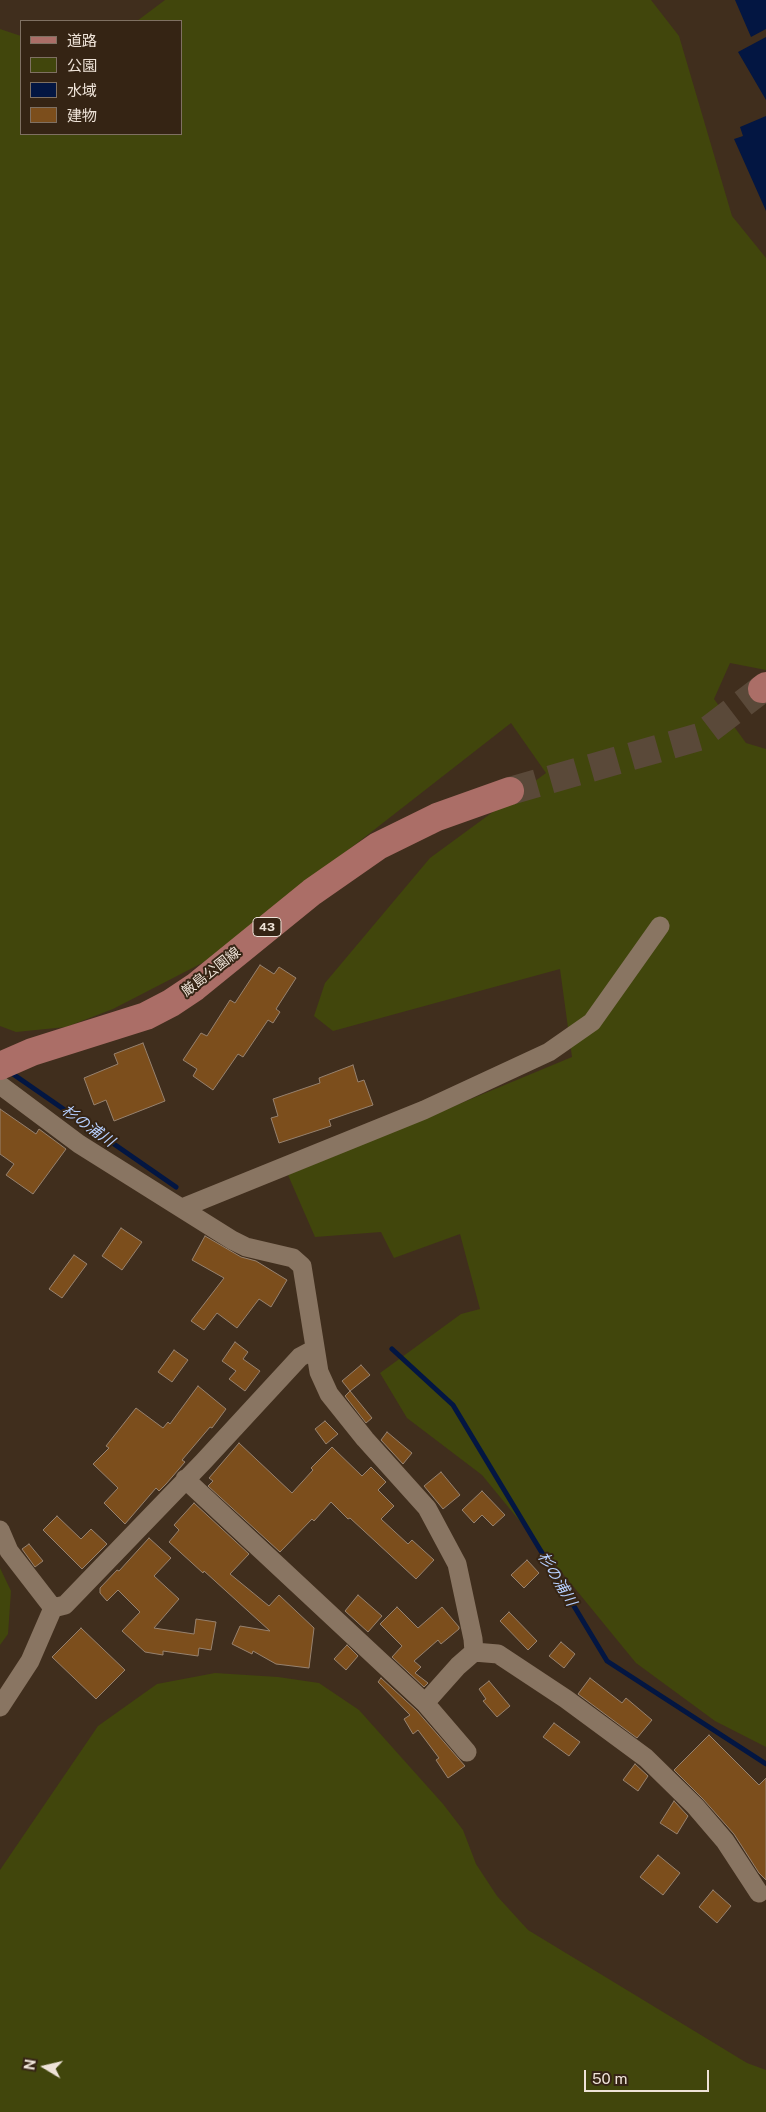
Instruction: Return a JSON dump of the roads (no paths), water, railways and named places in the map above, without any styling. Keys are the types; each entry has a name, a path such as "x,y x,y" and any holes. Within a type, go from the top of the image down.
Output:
{"main road":[{"name":"厳島公園線","path":"11,1061 146,1016 171,1003 195,987 312,892 378,846 437,817 510,791"}],"street":[{"path":"182,1208 424,1110 549,1052 592,1022 660,926"},
{"path":"0,1084 79,1144 232,1240 246,1247 293,1258 302,1266 319,1372 329,1394 364,1439 427,1508 457,1564 473,1638 474,1652"},
{"path":"53,1608 65,1605 203,1462 300,1357 315,1349"},
{"path":"185,1479 425,1703 467,1752"},
{"path":"0,1530 9,1551 53,1608"},
{"path":"0,1707 30,1661 53,1608"},
{"path":"425,1703 458,1666 474,1652 498,1654 566,1699 646,1758 695,1806 725,1841 759,1893"}],"water":[{"path":"735,0 766,0 766,29 751,37"},
{"path":"766,37 766,100 738,52"},
{"path":"766,116 766,211 734,139 743,136 740,127"}],"waterway":[{"name":"杉の浦川","path":"10,1072 176,1187"},
{"name":"杉の浦川","path":"392,1349 453,1405 607,1661 766,1764"}],"tunnel":[{"path":"510,791 699,737 762,689"}]}
